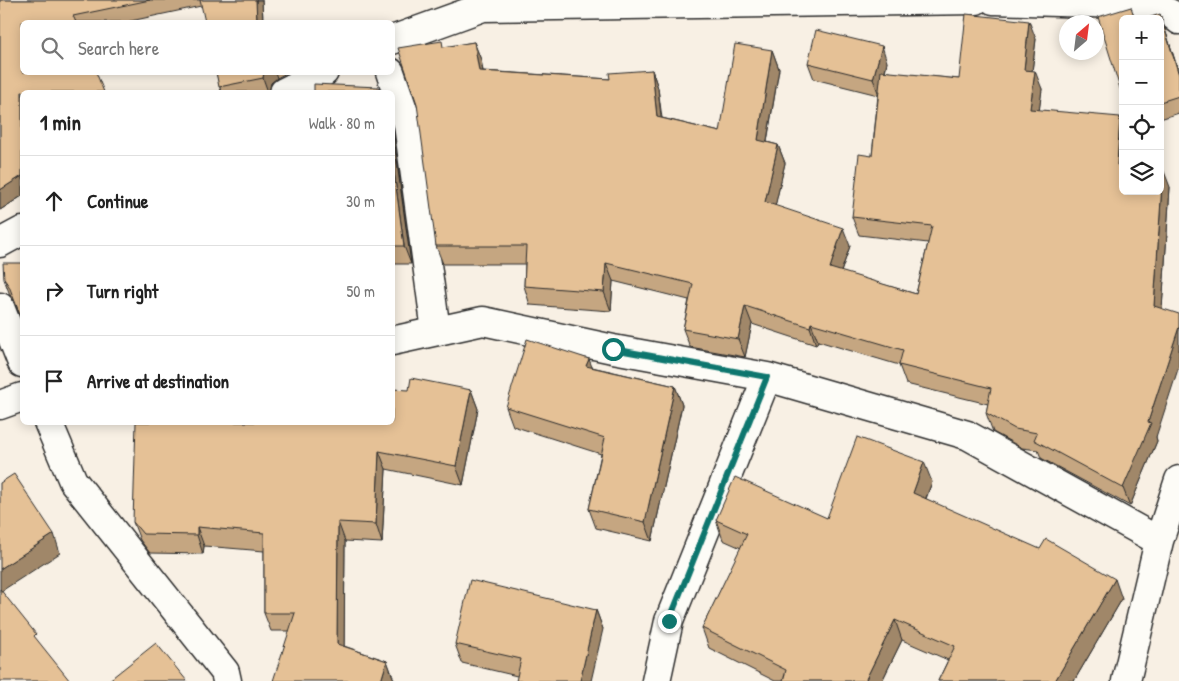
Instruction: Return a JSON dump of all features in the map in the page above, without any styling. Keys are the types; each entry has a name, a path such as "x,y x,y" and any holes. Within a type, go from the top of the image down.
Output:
{"street":[{"path":"395,39 483,7 976,0"},
{"path":"993,0 1152,6 1173,15 1179,20"},
{"path":"288,90 318,75"},
{"path":"391,75 408,124 436,331"},
{"path":"0,244 20,232"},
{"path":"0,307 20,358"},
{"path":"395,340 483,320 613,349 767,377 967,435 1159,541"},
{"path":"656,681 669,621 767,377"},
{"path":"0,405 20,398"},
{"path":"49,425 73,480 225,672 227,681"},
{"path":"1126,681 1159,541 1179,480"}],"building":[{"path":"0,0 150,0 73,16 75,20 20,20 20,75 97,75 103,90 20,90 20,177 0,190"},
{"path":"200,0 256,0 257,20 205,20"},
{"path":"1131,7 1134,15 1119,15 1119,85 1104,36 1104,15"},
{"path":"966,14 1029,21 1024,70 1035,71 1030,109 1119,117 1117,165 1119,165 1119,195 1161,195 1154,306 1179,314 1179,327 1148,422 1151,423 1123,488 1034,440 1037,433 1015,429 986,413 991,388 899,365 903,350 811,323 810,327 745,306 738,339 683,329 693,284 606,263 604,292 524,286 526,246 436,246 417,104 398,48 442,41 443,47 474,42 479,71 610,79 609,73 652,70 657,117 720,132 735,44 772,50 758,140 778,145 765,202 843,228 830,268 916,294 932,226 852,217 859,154 872,156 881,71 959,79"},
{"path":"1164,27 1179,75 1179,96 1164,101"},
{"path":"816,30 882,46 873,79 808,63"},
{"path":"217,75 264,75 263,78 219,87"},
{"path":"314,84 378,87 379,90 314,90"},
{"path":"395,179 404,246 395,246"},
{"path":"3,263 20,263 20,315 9,286 4,279"},
{"path":"527,339 589,359 586,366 675,386 645,522 589,509 605,438 506,407"},
{"path":"411,378 471,390 456,466 379,451 376,524 338,522 337,644 387,661 381,681 273,681 295,613 264,613 264,533 197,527 197,535 143,534 133,522 136,425 395,425 395,389 409,390"},
{"path":"857,437 924,462 913,493 1040,549 1046,539 1115,579 1055,681 938,681 955,646 895,620 865,681 783,681 786,670 702,628 747,534 716,520 735,477 827,518"},
{"path":"14,474 54,534 0,569 0,483"},
{"path":"470,580 596,610 580,681 516,681 521,659 455,644"},
{"path":"0,589 36,634 34,636 70,681 0,681"},
{"path":"156,643 187,681 108,681"}],"route":[{"path":"613,349 767,377 669,621"}]}
